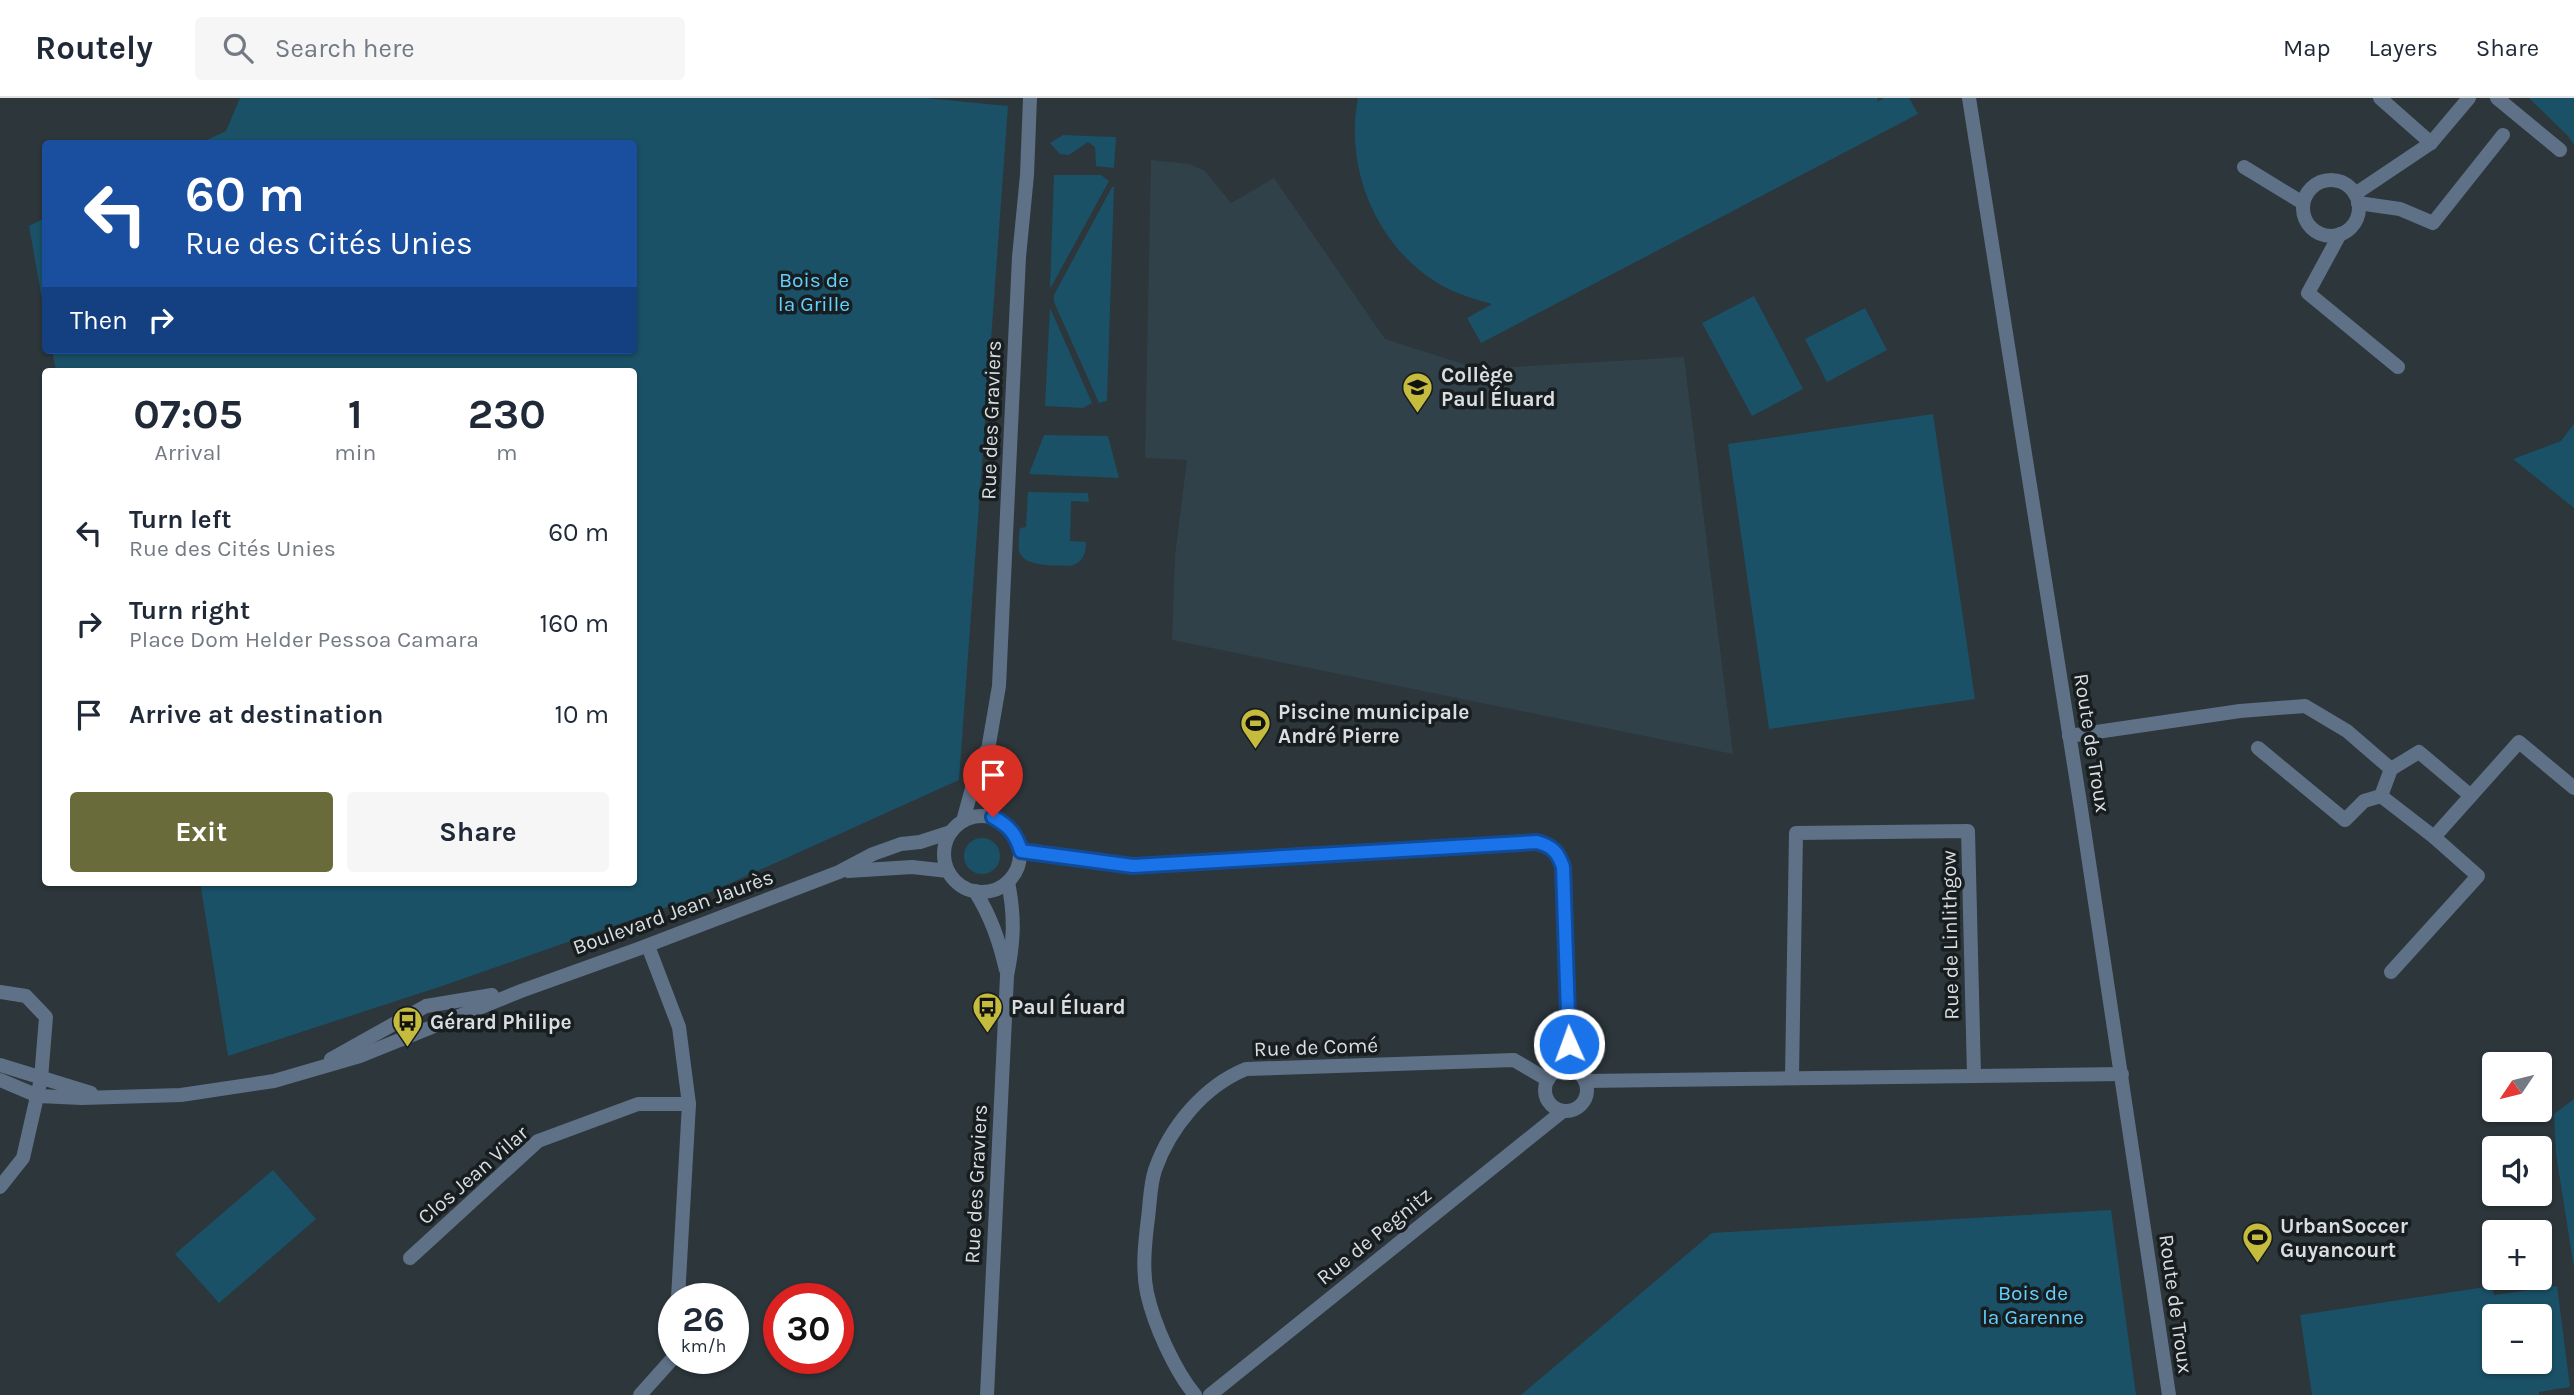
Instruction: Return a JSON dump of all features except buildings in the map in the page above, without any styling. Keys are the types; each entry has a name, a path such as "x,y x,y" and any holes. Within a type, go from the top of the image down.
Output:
{"street":[{"name":"Rue des Graviers","path":"993,817 989,798 989,744 999,686 1014,346 1030,98"},
{"name":"Route de Troux","path":"1969,98 2122,1074 2169,1395"},
{"path":"2380,98 2431,143"},
{"path":"2398,367 2308,293 2340,234 2355,222 2357,198 2431,143 2469,98"},
{"path":"2497,98 2560,150"},
{"path":"2340,234 2329,236 2318,233 2309,225 2304,215 2303,203 2315,185 2337,181 2347,185 2357,198 2400,209 2433,223 2503,135"},
{"path":"2244,167 2303,203"},
{"path":"2069,736 2240,711 2305,706 2347,731 2391,769"},
{"path":"2434,837 2519,742 2574,788"},
{"name":"Rue des Graviers","path":"963,821 974,781 989,744"},
{"path":"2258,748 2345,820 2364,801 2381,796"},
{"path":"2381,796 2391,769 2419,752 2472,796"},
{"path":"2381,796 2478,876 2391,972"},
{"path":"978,816 993,817 1007,825 1017,836 1021,851 1018,868 1008,882 992,891 975,891 959,884 948,871 946,844 951,832 963,821 978,816"},
{"name":"Rue de Linlithgow","path":"1792,1077 1796,833 1823,832 1968,831 1975,1075"},
{"name":"Boulevard Jean Jaurès","path":"0,1080 38,1096 82,1098 181,1095 274,1081 360,1056 521,991 648,946 839,872 873,854 951,832"},
{"path":"1021,851 1133,866 1537,842 1545,844 1554,848 1563,867 1569,1070"},
{"name":"Boulevard Jean Jaurès","path":"839,872 902,867 948,871"},
{"name":"Rue des Graviers","path":"987,1395 1007,976 1014,912 1008,882"},
{"name":"Rue des Graviers","path":"975,891 999,937 1007,976"},
{"path":"648,946 679,1027 689,1104 679,1283"},
{"name":"Boulevard Jean Jaurès","path":"316,1067 426,1006 521,991"},
{"path":"0,992 26,996 46,1017 41,1079 23,1158 0,1187"},
{"name":"Rue de Comé","path":"1195,1395 1185,1383 1160,1331 1147,1293 1144,1247 1155,1171 1179,1125 1214,1085 1246,1069 1514,1060 1548,1080"},
{"name":"Boulevard Jean Jaurès","path":"0,1065 102,1096"},
{"path":"1569,1070 1576,1072 1587,1087 1585,1099 1576,1109 1563,1111 1548,1100 1546,1093 1548,1080 1557,1072 1569,1070"},
{"path":"1585,1081 2122,1074"},
{"name":"Clos Jean Vilar","path":"410,1258 538,1141 638,1104 689,1104"},
{"name":"Rue de Pegnitz","path":"1210,1395 1563,1111"},
{"path":"640,1395 659,1374"}],"shaded area":[{"name":"Collège Paul Éluard","path":"1151,160 1189,164 1205,171 1231,203 1274,178 1385,339 1479,369 1684,357 1733,754 1172,640 1175,556 1187,460 1145,458"}],"green space":[{"name":"Bois de la Grille","path":"240,98 925,98 1008,106 959,780 713,891 445,985 228,1056 201,886 637,886 637,368 55,368 53,354 637,354 637,140 206,140 226,131"},
{"path":"1358,98 1878,98 1877,102 1884,98 1909,98 1918,114 1481,343 1467,318 1492,304 1447,288 1418,269 1399,250 1370,204 1361,179 1356,152"},
{"path":"2529,98 2574,98 2574,145 2568,136"},
{"path":"1063,135 1116,137 1114,168 1096,166 1095,147 1088,142 1069,155 1060,154 1050,143"},
{"path":"1054,175 1101,175 1109,181 1050,289"},
{"path":"1112,187 1107,401 1099,403 1054,302 1054,295"},
{"path":"42,220 42,299 29,226"},
{"path":"1754,296 1803,389 1752,416 1702,323"},
{"path":"1050,308 1092,403 1083,408 1045,406"},
{"path":"1865,308 1887,350 1827,382 1805,339"},
{"path":"1933,414 1975,699 1769,729 1728,444"},
{"path":"2574,424 2574,508 2513,459 2561,441"},
{"path":"1044,435 1108,436 1119,478 1029,474"},
{"path":"1028,492 1088,493 1089,502 1071,501 1070,541 1086,542 1081,560 1071,566 1034,563 1022,556 1019,551 1019,537 1020,528 1026,527"},
{"path":"982,838 995,843 1000,856 995,869 982,874 969,869 964,856 969,843"},
{"path":"2574,1099 2574,1268 2556,1154 2554,1114"},
{"path":"273,1170 316,1219 219,1303 175,1254"},
{"name":"Bois de la Garenne","path":"2111,1210 2136,1395 1521,1395 1712,1233"},
{"path":"2557,1286 2570,1387 2539,1392 2539,1395 2312,1395 2300,1315 2482,1288 2482,1290 2493,1290 2494,1295 2552,1290 2552,1287"}],"place":[{"name":"Collège Paul Éluard","path":"1418,414"},
{"name":"Piscine municipale André Pierre","path":"1255,751"},
{"name":"Paul Éluard","path":"988,1034"},
{"name":"Gérard Philipe","path":"407,1049"},
{"name":"UrbanSoccer Guyancourt","path":"2257,1265"}],"route":[{"path":"993,817 1007,825 1017,836 1021,851 1133,866 1537,842 1545,844 1554,848 1563,867 1569,1044"}]}
